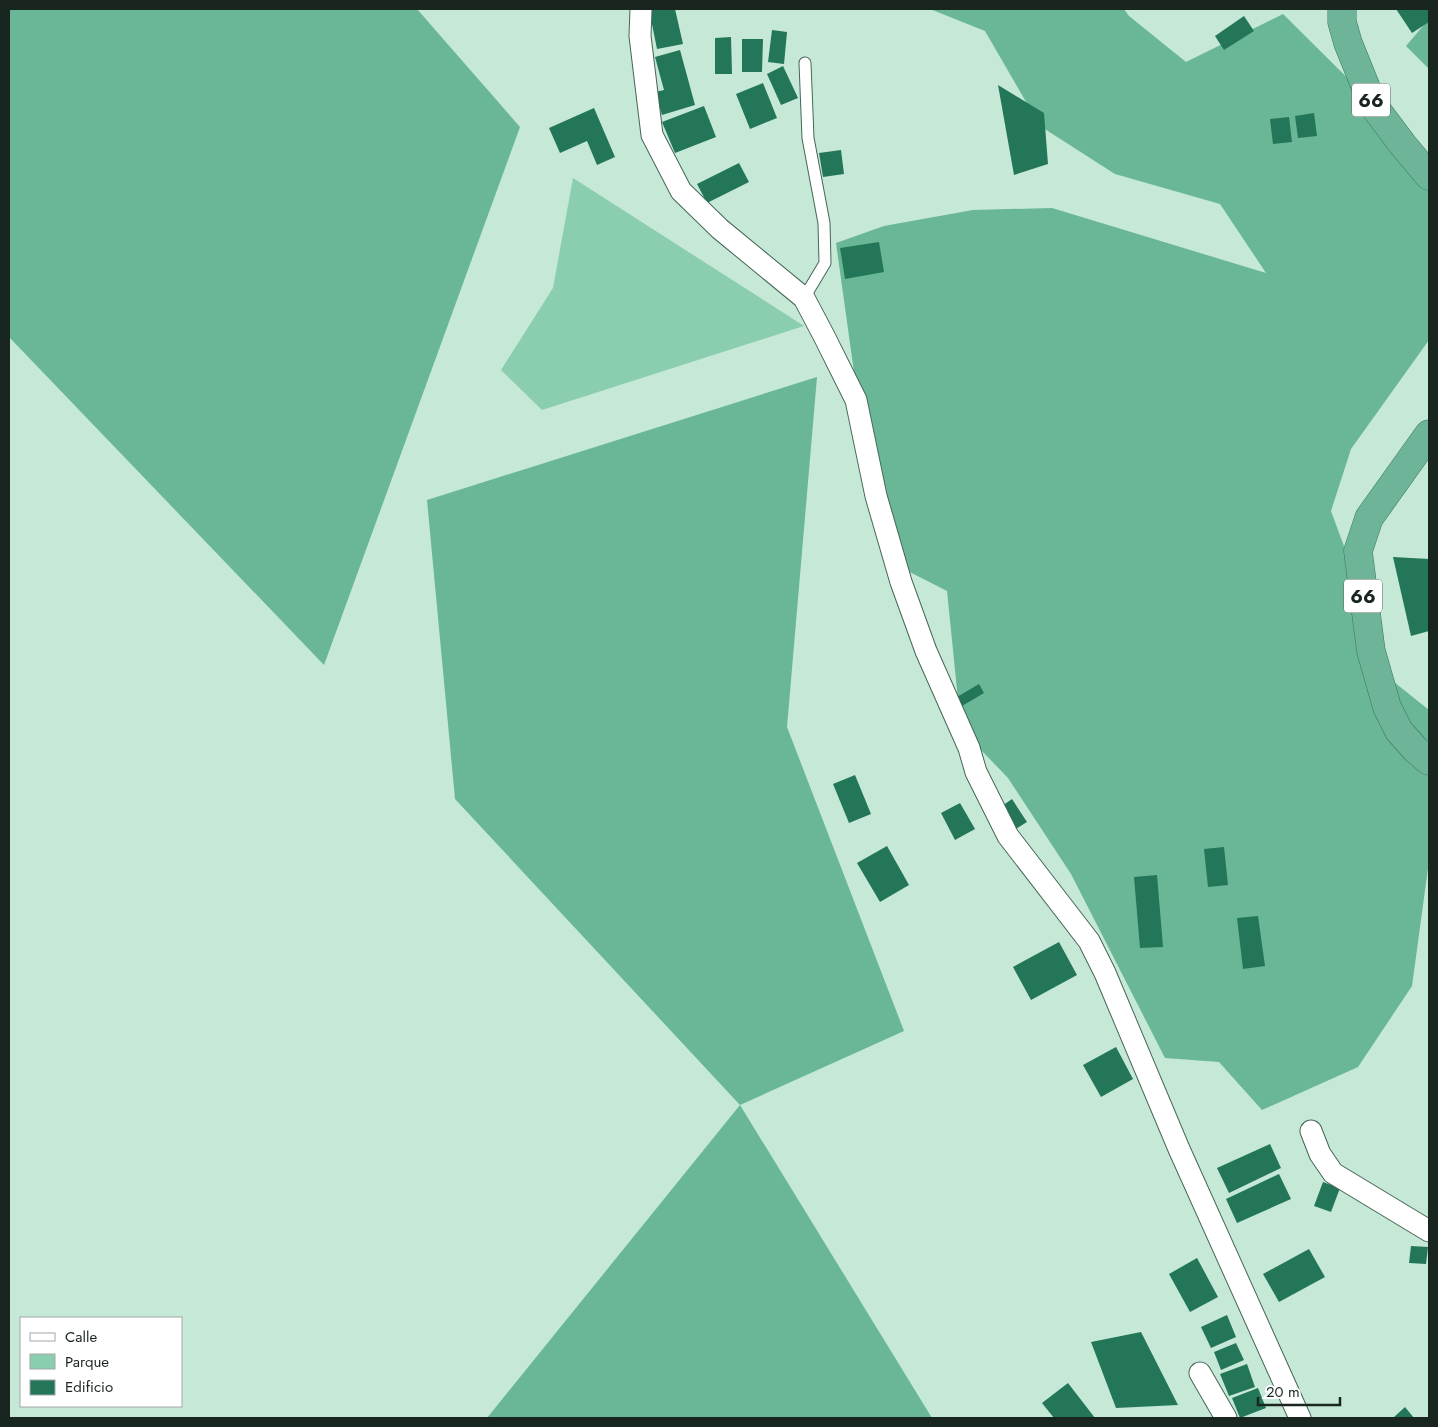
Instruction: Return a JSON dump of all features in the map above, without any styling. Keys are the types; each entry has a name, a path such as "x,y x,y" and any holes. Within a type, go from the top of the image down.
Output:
{"highway":[{"name":"66","path":"1342,9 1342,22 1348,43 1373,105 1403,146 1429,176"},
{"name":"66","path":"1429,434 1369,518 1358,551 1370,651 1387,707 1399,731 1416,750 1429,760"}],"street":[{"path":"640,9 640,36 652,135 681,191 720,229 804,298 856,400 876,496 901,582 930,659 969,748 976,772 1008,836 1090,941 1179,1149 1300,1418"},
{"path":"1311,1131 1320,1154 1333,1173 1429,1232"},
{"path":"1200,1373 1226,1418"}],"lane":[{"path":"804,298 825,263 824,223 808,138 805,63"}],"green space":[{"path":"9,9 417,9 520,127 324,665 9,337"},
{"path":"930,9 1124,9 1129,16 1186,62 1283,14 1429,159 1429,340 1351,449 1331,511 1394,682 1429,710 1429,861 1412,986 1358,1067 1262,1110 1219,1062 1165,1058 1071,874 1008,778 961,729 947,591 890,562 871,494 836,243 884,226 973,210 1052,208 1266,273 1220,204 1115,174 1040,126 985,31"},
{"path":"1429,19 1429,69 1406,46"},
{"path":"573,178 804,326 542,410 501,370 553,288"},
{"path":"817,377 787,727 904,1031 740,1105 455,799 427,500"},
{"path":"740,1105 932,1418 487,1418"}],"building":[{"path":"649,9 675,9 683,44 657,49"},
{"path":"1396,9 1429,9 1429,22 1412,33"},
{"path":"1244,16 1254,31 1224,50 1215,36"},
{"path":"772,30 787,32 784,64 768,62"},
{"path":"731,37 732,74 715,74 715,38"},
{"path":"742,39 763,39 762,72 742,72"},
{"path":"680,50 695,105 662,115 655,92 664,90 655,57"},
{"path":"783,66 798,98 781,105 767,74"},
{"path":"763,83 777,118 750,129 736,94"},
{"path":"998,85 1044,113 1048,164 1014,175"},
{"path":"704,106 716,137 675,153 662,122"},
{"path":"594,108 615,157 597,165 587,141 560,153 549,128"},
{"path":"1314,113 1317,136 1298,138 1295,116"},
{"path":"1289,117 1292,142 1273,144 1270,119"},
{"path":"841,150 844,174 823,177 819,153"},
{"path":"739,163 749,182 707,203 697,184"},
{"path":"879,242 884,272 845,279 840,248"},
{"path":"1393,557 1429,559 1429,631 1411,636"},
{"path":"979,684 984,693 962,706 957,697"},
{"path":"855,775 871,814 849,823 833,784"},
{"path":"1012,799 1027,822 1014,830 999,808"},
{"path":"960,803 975,829 955,840 941,813"},
{"path":"887,846 909,885 880,902 857,863"},
{"path":"1224,847 1228,885 1208,887 1204,849"},
{"path":"1157,875 1163,947 1140,948 1134,877"},
{"path":"1258,916 1265,966 1243,969 1237,918"},
{"path":"1059,942 1077,975 1031,1000 1013,967"},
{"path":"1116,1047 1133,1079 1101,1097 1083,1065"},
{"path":"1270,1144 1281,1168 1229,1193 1217,1168"},
{"path":"1279,1174 1291,1199 1237,1223 1226,1199"},
{"path":"1323,1182 1340,1188 1331,1212 1314,1206"},
{"path":"1411,1246 1428,1247 1426,1264 1409,1263"},
{"path":"1309,1249 1325,1277 1279,1302 1263,1274"},
{"path":"1197,1258 1218,1297 1190,1312 1169,1274"},
{"path":"1227,1315 1236,1337 1211,1348 1201,1327"},
{"path":"1141,1332 1178,1405 1116,1408 1091,1342"},
{"path":"1236,1343 1244,1360 1221,1370 1214,1352"},
{"path":"1247,1364 1255,1387 1229,1396 1220,1374"},
{"path":"1068,1383 1095,1418 1054,1418 1042,1403"},
{"path":"1258,1388 1266,1408 1240,1418 1232,1398"},
{"path":"1405,1407 1414,1418 1393,1418"}]}
